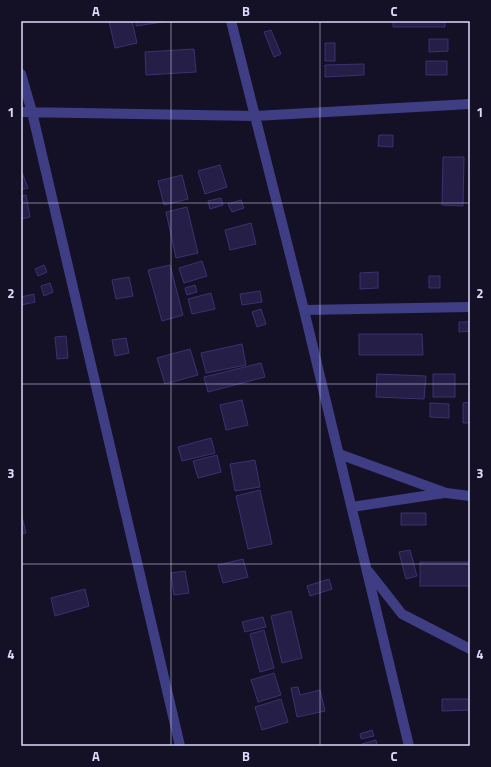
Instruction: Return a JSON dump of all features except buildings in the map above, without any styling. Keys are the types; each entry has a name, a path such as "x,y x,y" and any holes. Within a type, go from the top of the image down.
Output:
{"street":[{"path":"231,21 304,310 410,746"},
{"path":"21,74 32,112 180,746"},
{"path":"21,112 255,116 470,104"},
{"path":"304,310 470,307"},
{"path":"339,454 446,492 470,496"},
{"path":"352,507 446,492"},
{"path":"366,568 402,614 470,649"}]}
